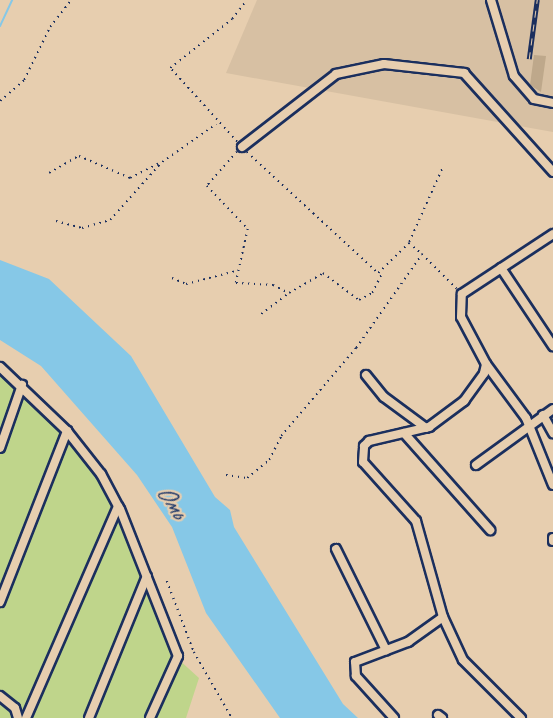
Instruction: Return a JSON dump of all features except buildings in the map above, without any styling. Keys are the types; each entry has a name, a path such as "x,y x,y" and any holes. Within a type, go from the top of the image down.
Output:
{"lane":[{"path":"491,0 514,76 534,99 553,103"},
{"path":"242,147 336,75 384,64 464,73 553,172"},
{"path":"553,234 462,294 460,317 486,364 528,423 553,485"},
{"path":"501,268 553,346"},
{"path":"486,364 484,373 464,401 426,428 369,441 362,456 416,521 443,617 463,660 521,718"},
{"path":"0,367 22,385 67,431 118,506 178,656 150,718"},
{"path":"366,375 384,397 426,428"},
{"path":"0,448 22,385"},
{"path":"476,465 528,423 553,409"},
{"path":"543,415 553,433"},
{"path":"0,602 67,431"},
{"path":"404,433 490,530"},
{"path":"26,718 118,506"},
{"path":"336,549 386,650"},
{"path":"89,718 147,576"},
{"path":"394,718 356,676 355,662 408,642 443,617"},
{"path":"0,696 15,708 18,718"}],"path":[{"path":"0,101 24,80 50,27 71,0"},
{"path":"49,173 73,157 130,178 162,162 217,123"},
{"path":"242,147 211,176 207,186 248,229 236,271 240,286 273,285 290,293"},
{"path":"56,221 82,228 110,220 162,162"},
{"path":"261,314 323,273 359,300 372,293 382,273 409,243 442,169"},
{"path":"409,243 462,294"},
{"path":"226,475 247,478 269,460 281,436 356,348 422,254"},
{"path":"172,278 186,284 236,271"},
{"path":"167,581 194,652 232,718"}],"shaded area":[{"path":"257,0 553,0 553,132 226,73"}],"green space":[{"path":"0,362 69,425 113,485 148,566 160,618 177,658 199,678 186,718 0,718"}],"water":[{"name":"Омь","path":"0,260 49,279 131,356 215,497 230,510 234,527 343,704 358,718 280,718 206,613 172,527 137,475 41,366 0,340"}],"waterway":[{"path":"0,26 12,0"}],"railway":[{"path":"529,59 537,0"}]}
